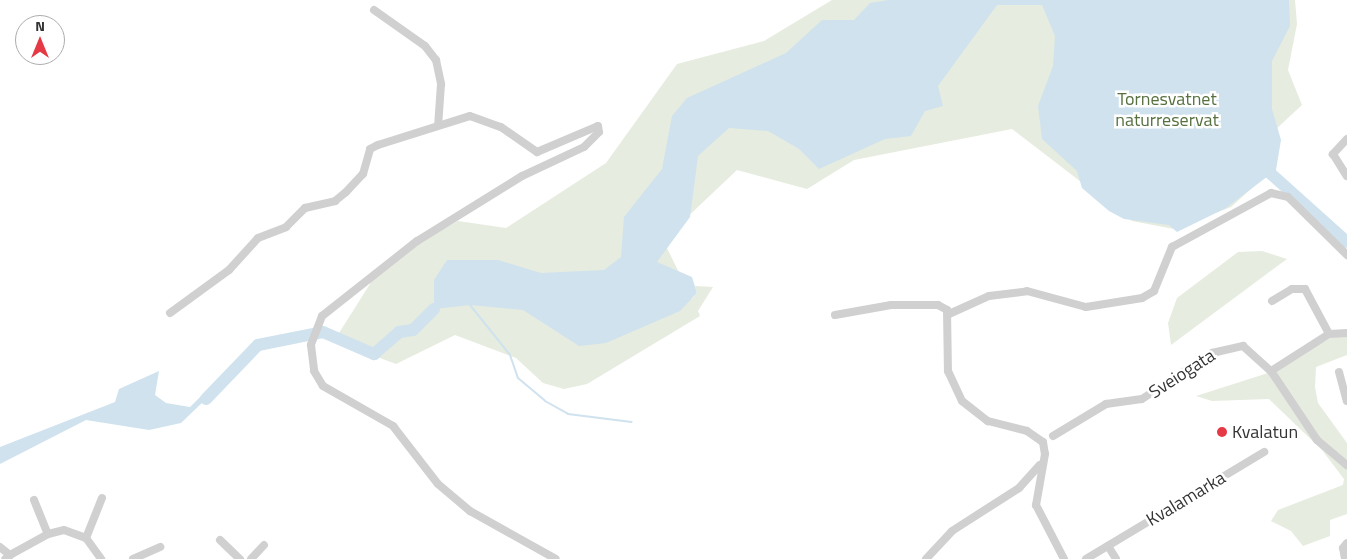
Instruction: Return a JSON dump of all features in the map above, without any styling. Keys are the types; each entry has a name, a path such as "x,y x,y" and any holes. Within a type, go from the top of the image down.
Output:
{"street":[{"path":"374,10 425,46 436,60 441,84 438,123"},
{"path":"170,314 229,270 258,238 286,227 305,208 335,201 346,192 363,174 370,149 438,123 470,116 486,120 536,152 591,126 600,128 584,147 522,176 417,241 316,325 313,336 311,363 323,386 393,426 438,484 470,512 556,559"},
{"path":"1347,139 1332,154 1347,176"},
{"path":"949,314 1002,293 1027,291 1101,307 1142,298 1154,291 1172,247 1271,192 1288,197 1347,255"},
{"path":"1272,301 1292,289 1305,289 1329,334"},
{"path":"835,314 891,305 938,305 949,314"},
{"path":"949,314 947,363 955,390 983,418 1039,438 1045,460 1036,505 1064,559"},
{"path":"1271,371 1329,334 1347,333"},
{"name":"Sveiogata","path":"1052,436 1106,404 1142,399 1221,349 1243,346 1271,371 1317,440 1347,464"},
{"path":"1339,372 1347,401"},
{"name":"Kvalamarka","path":"1086,559 1264,452"},
{"path":"926,559 952,531 1019,488 1045,460"},
{"path":"86,538 102,498"},
{"path":"34,500 48,534"},
{"path":"0,548 8,557 48,534 64,530 86,538 101,559"},
{"path":"220,540 240,559"},
{"path":"1345,559 1343,548 1347,543"},
{"path":"251,559 264,545"},
{"path":"1108,546 1116,559"},
{"path":"133,559 160,547"}],"green space":[{"name":"Tornesvatnet naturreservat","path":"832,0 1295,0 1297,24 1288,70 1302,105 1275,130 1272,170 1231,207 1174,229 1132,221 1012,129 854,160 807,189 737,170 663,240 692,299 697,293 695,286 713,287 698,311 700,316 587,384 564,389 543,383 516,358 455,335 396,364 334,341 375,276 415,244 458,221 506,228 606,163 677,64 764,41"},
{"path":"1262,251 1287,259 1171,345 1168,323 1177,298 1238,252"},
{"path":"1347,329 1347,355 1316,367 1315,387 1318,403 1347,443 1347,514 1330,520 1330,536 1303,546 1291,531 1271,521 1278,510 1343,485 1344,479 1322,450 1269,399 1212,401 1196,396 1268,373"}],"water":[{"name":"Tornesvatnet naturreservat","path":"888,0 1289,0 1290,26 1272,61 1272,109 1281,140 1276,170 1226,208 1177,232 1169,225 1124,219 1109,211 1082,188 1077,171 1042,139 1038,106 1053,66 1055,36 1042,5 997,5 938,86 943,106 925,111 911,136 885,139 819,169 799,149 768,131 729,128 698,156 690,217 657,262 692,277 697,293 680,311 606,343 579,346 523,310 470,305 434,309 434,280 447,260 498,260 541,273 604,270 621,257 624,217 662,169 672,116 687,98 786,53 822,20 854,20 870,3"},
{"path":"159,371 155,395 166,403 190,407 202,395 206,399 181,423 149,430 86,420 0,464 0,447 115,402 119,389"}],"waterway":[{"path":"1270,173 1347,242"},
{"path":"470,305 510,355 518,378 545,401 568,414 631,422"},
{"path":"206,399 258,345 323,332 374,354 399,332 413,330 434,309"}],"place":[{"name":"Kvalatun","path":"1222,432"}]}
